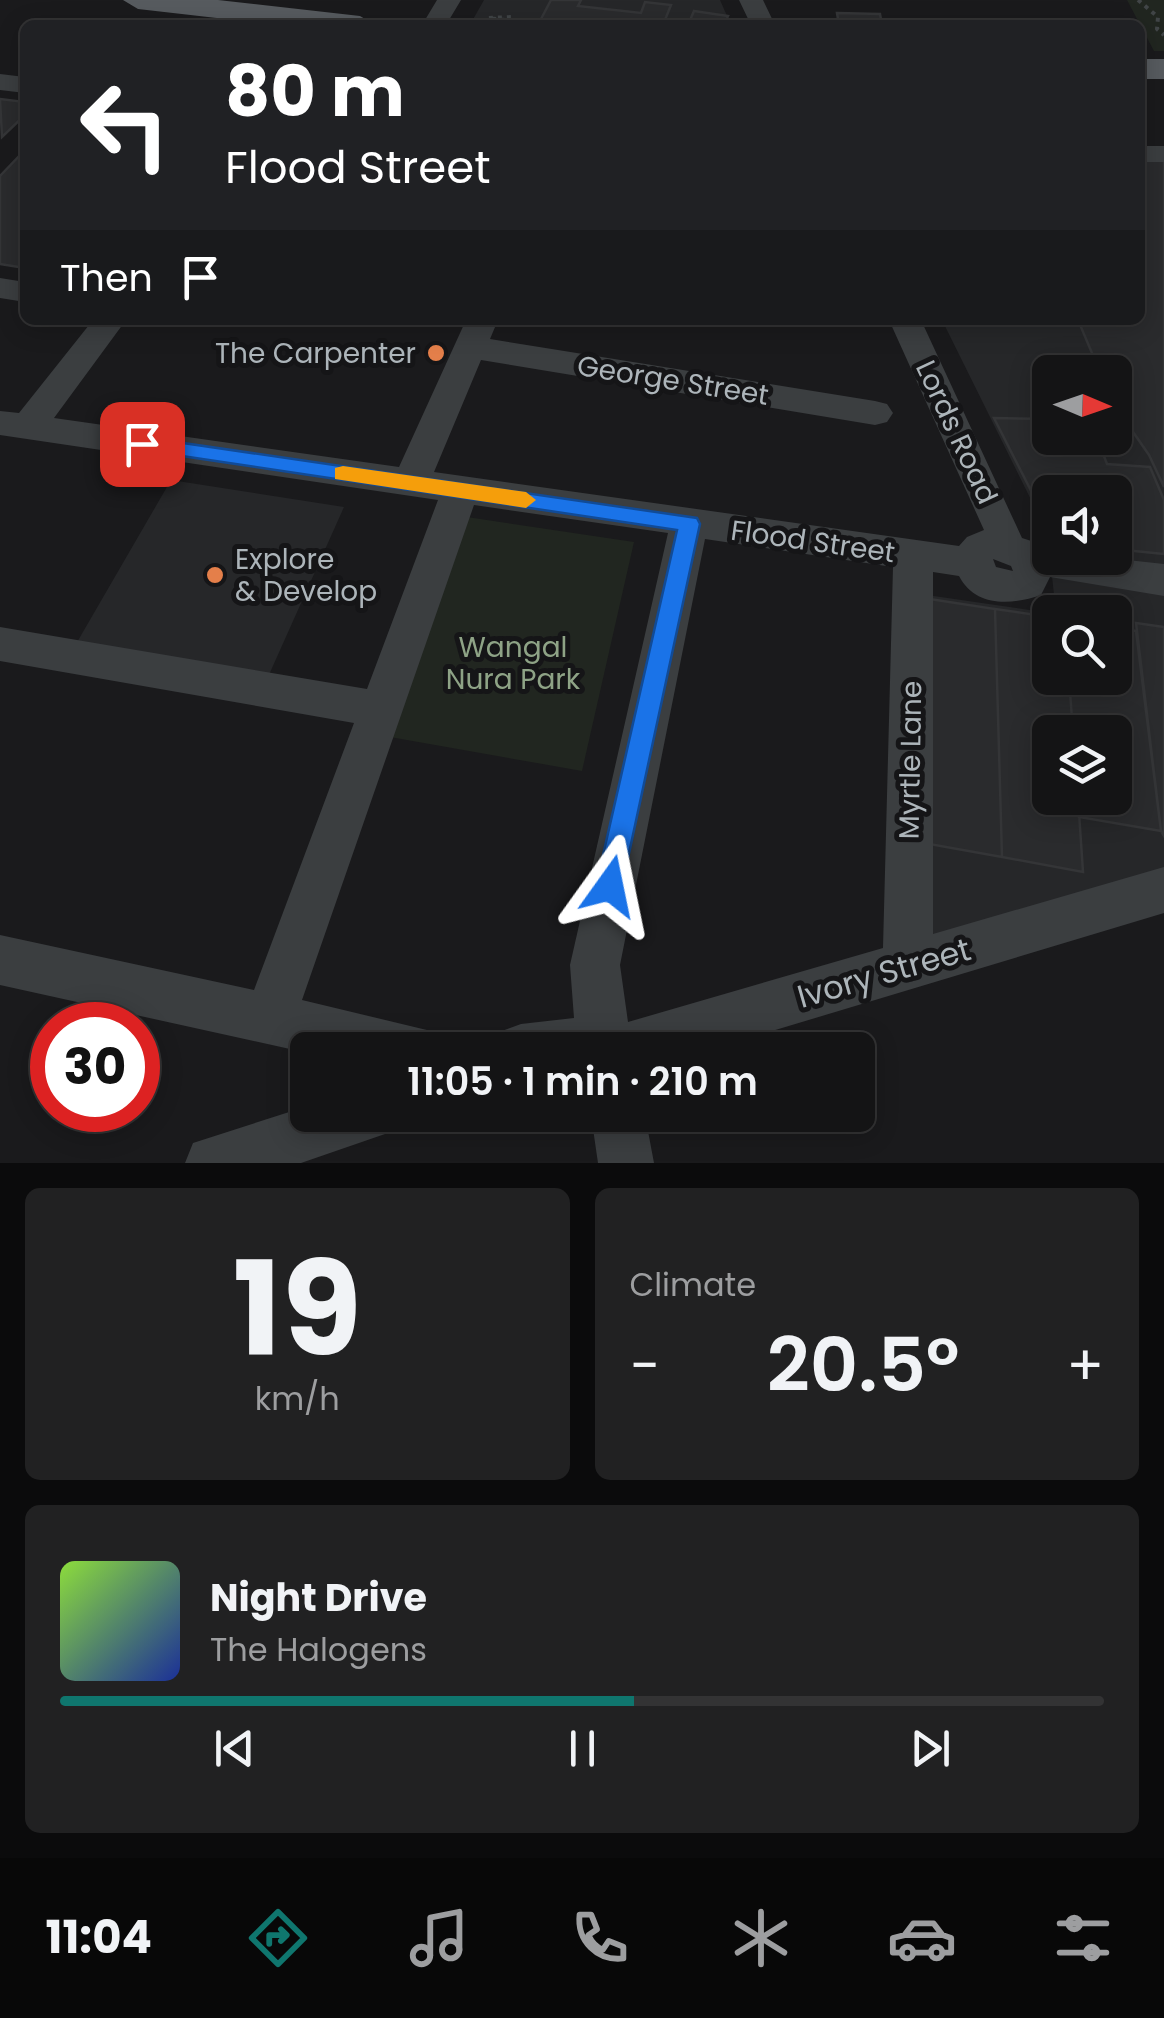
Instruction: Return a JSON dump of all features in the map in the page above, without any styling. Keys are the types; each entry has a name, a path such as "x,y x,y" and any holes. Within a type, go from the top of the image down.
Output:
{"main road":[{"path":"138,0 316,20"}],"street":[{"path":"14,425 105,325"},
{"name":"Lords Road","path":"907,325 1004,530 1007,562"},
{"path":"410,484 476,333"},
{"name":"George Street","path":"476,333 876,412"},
{"name":"Flood Street","path":"14,425 913,555 1164,580"},
{"path":"269,1019 460,491"},
{"path":"602,1032 594,964 689,524"},
{"name":"Myrtle Lane","path":"908,966 913,555"},
{"name":"Flood Street","path":"1007,562 1164,602"},
{"path":"0,644 383,710"},
{"name":"Ivory Street","path":"683,1032 1164,890"},
{"path":"0,960 329,1032"},
{"path":"214,1163 312,1132"},
{"path":"621,1132 626,1163"}],"path":[{"path":"1138,0 1158,17 1157,29 1164,36"},
{"path":"498,20 488,18 514,17 510,20"}],"shaded area":[{"path":"484,0 720,0 729,20 473,20"},
{"path":"1164,154 1164,890 908,966 920,594 1032,610 1032,695 1132,695 1132,595 1054,595 1052,575 1132,575 1132,475 1032,475 1032,502 944,325 1145,325 1145,285"},
{"name":"Explore & Develop","path":"171,480 344,507 268,677 76,644"}],"green space":[{"path":"1127,0 1164,0 1164,51 1154,51 1145,34 1145,20 1138,20"},
{"name":"Wangal Nura Park","path":"467,517 634,542 582,771 390,737"}],"building":[{"path":"551,0 581,0 578,6 641,13 645,2 671,5 665,20 541,19"},
{"path":"694,11 728,16 726,20 690,20"},
{"path":"837,13 880,14 881,20 838,20"},
{"path":"0,99 20,101 20,120 2,137"},
{"path":"20,156 20,267 0,264 0,176"},
{"path":"1145,158 1164,159 1164,487 1132,430 1132,355 1093,355 1080,325 1145,325"},
{"path":"994,418 1032,419 1032,455 1104,455 1107,464 1150,467 1164,500 1164,554 1132,551 1132,475 1032,475 1032,493"},
{"path":"923,598 995,609 1002,857 918,842"},
{"path":"995,609 1032,614 1032,695 1070,695 1072,715 1032,715 1032,815 1079,815 1083,872 1002,857"},
{"path":"1136,623 1164,627 1164,836 1161,831"},
{"path":"1132,630 1136,631 1161,831 1079,817 1132,815 1132,715 1072,715 1070,695 1132,695"}],"slow traffic":[{"path":"343,474 526,500"}],"place":[{"name":"The Carpenter","path":"436,353"},
{"name":"Explore & Develop","path":"215,575"}],"route":[{"path":"142,444 689,524 610,886"}]}
